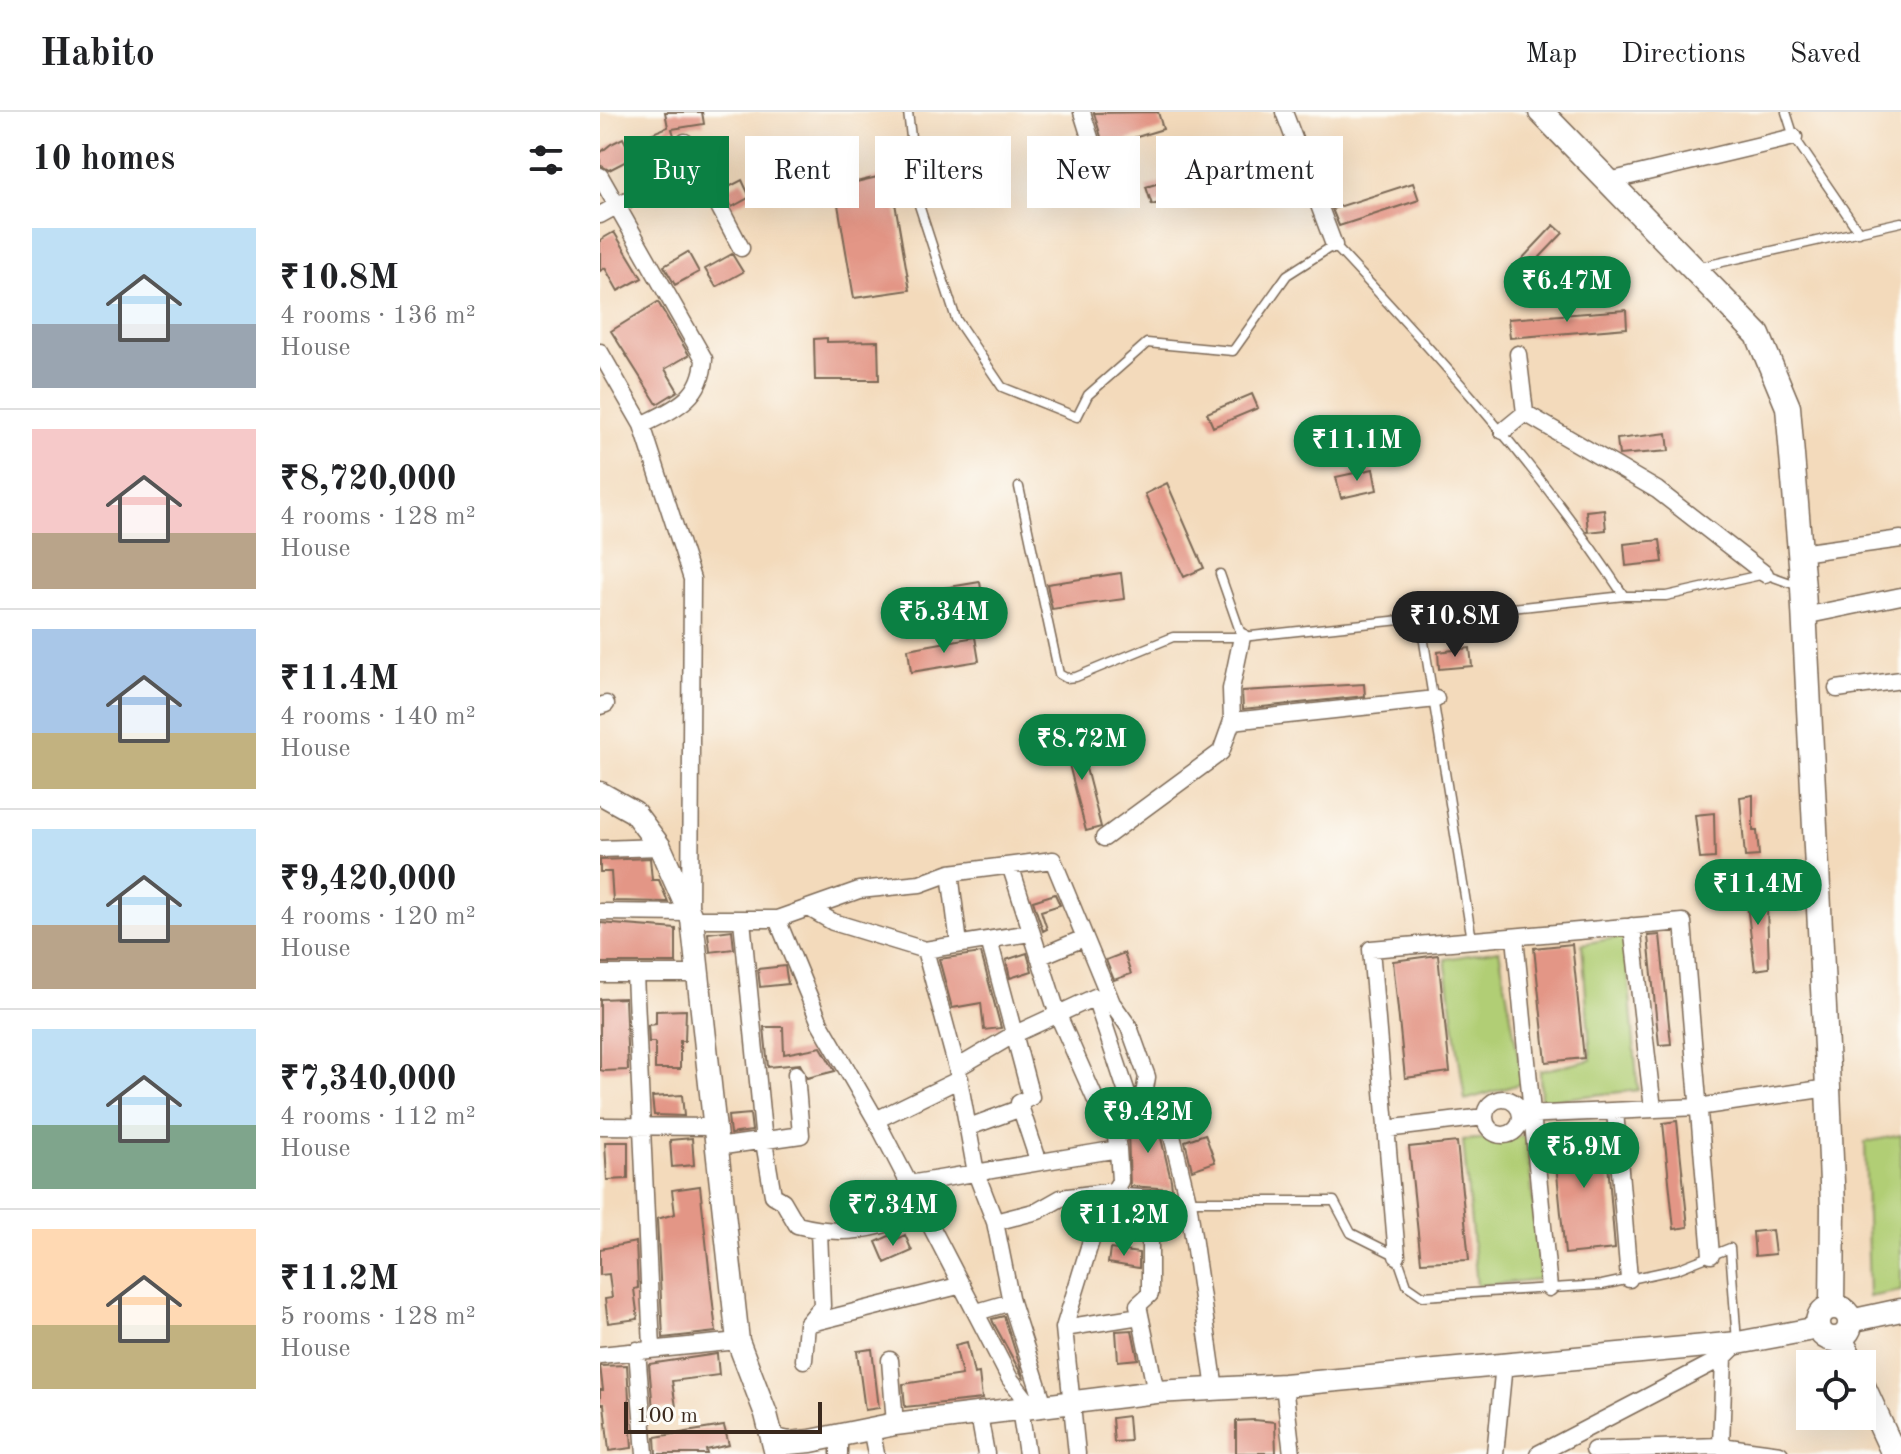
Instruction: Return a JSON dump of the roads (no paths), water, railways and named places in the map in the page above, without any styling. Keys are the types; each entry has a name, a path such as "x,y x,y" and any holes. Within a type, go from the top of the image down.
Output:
{"main road":[{"path":"1541,112 1758,335 1776,371 1788,407 1803,588 1833,1207 1834,1326 1838,1350"},
{"path":"600,793 634,812 660,847 691,916 738,1341 776,1447 789,1443 810,1447 839,1445 871,1428 1156,1392 1284,1385 1504,1364 1731,1350 1901,1310"},
{"path":"1834,1326 1846,1350"},
{"path":"1876,1415 1894,1454"},
{"path":"1870,1430 1881,1454"}],"street":[{"path":"1082,112 1089,136"},
{"path":"1284,112 1334,245"},
{"path":"1609,181 1794,137"},
{"path":"600,176 704,359 700,385 692,397 642,425"},
{"path":"600,215 624,201"},
{"path":"720,208 741,248"},
{"path":"600,352 642,425 692,579 691,916"},
{"path":"1518,354 1525,413"},
{"path":"1503,431 1525,413"},
{"path":"1525,413 1657,490 1765,574"},
{"path":"1800,553 1901,539"},
{"path":"1804,616 1901,596"},
{"path":"1104,838 1221,752 1232,721 1231,689 1242,637"},
{"path":"1837,689 1901,680"},
{"path":"1232,721 1436,699"},
{"path":"600,849 660,847"},
{"path":"600,912 777,919 859,890 920,884 950,873 1011,868 1053,860 1112,1003 1129,1027 1147,1077 1143,1100 1131,1105"},
{"path":"1011,868 1058,1015 1117,1141 1120,1181 1098,1218 1064,1328 1077,1454"},
{"path":"950,873 959,944"},
{"path":"809,908 833,922 925,950 1030,933"},
{"path":"777,919 820,1023 876,1120 1010,1379 1032,1407"},
{"path":"742,920 764,1142 773,1195 783,1201 797,1225 819,1231 863,1232 922,1213"},
{"path":"1397,1256 1371,949 1683,922 1711,1255"},
{"path":"1632,926 1653,1109"},
{"path":"1515,937 1528,1115 1549,1288"},
{"path":"1039,957 1084,938"},
{"path":"989,940 1031,1097 1019,1103 1038,1160"},
{"path":"925,950 959,1074 976,1173 995,1222 1032,1407 1027,1454"},
{"path":"600,974 699,974"},
{"path":"635,975 642,1129 645,1454"},
{"path":"876,1120 959,1074 1013,1035 1095,997 1131,1105 1117,1141"},
{"path":"600,1126 764,1142 801,1135 796,1074"},
{"path":"1528,1115 1518,1130 1504,1136 1490,1131 1484,1117 1490,1104 1503,1098 1516,1103 1528,1115 1698,1107 1828,1088"},
{"path":"1165,1107 1188,1201 1215,1389"},
{"path":"969,1127 1021,1108"},
{"path":"1615,1111 1629,1279"},
{"path":"1386,1129 1484,1117"},
{"path":"909,1184 976,1173 1117,1141"},
{"path":"995,1222 1038,1211 1061,1198 1112,1194 1150,1201 1188,1201"},
{"path":"1150,1201 1150,1294 1138,1305 1156,1392"},
{"path":"804,1360 807,1324 822,1306 819,1231"},
{"path":"807,1324 962,1285"},
{"path":"977,1312 1011,1302"},
{"path":"1064,1328 1140,1316"},
{"path":"600,1355 738,1341"},
{"path":"1721,1446 1731,1350"},
{"path":"1538,1454 1731,1350"},
{"path":"890,1360 895,1424"},
{"path":"1495,1454 1504,1364"},
{"path":"1284,1385 1292,1454"},
{"path":"979,1415 986,1454"},
{"path":"871,1428 876,1454"},
{"path":"1594,1450 1721,1446 1780,1454"}],"lane":[{"path":"908,112 919,205 956,319 1002,387 1077,417 1088,395 1147,343 1233,351 1287,275 1334,245 1452,371 1503,431 1580,529 1624,596"},
{"path":"1786,112 1794,137 1859,232"},
{"path":"1695,268 1901,222"},
{"path":"1019,487 1059,674 1066,678 1076,677 1173,637 1242,637 1624,596 1666,596 1765,574 1803,588"},
{"path":"1220,574 1242,637"},
{"path":"1420,617 1436,699 1472,941"},
{"path":"1188,1201 1334,1201 1351,1233 1397,1256 1407,1285 1423,1296 1629,1279 1677,1269 1730,1248 1731,1350"}]}
